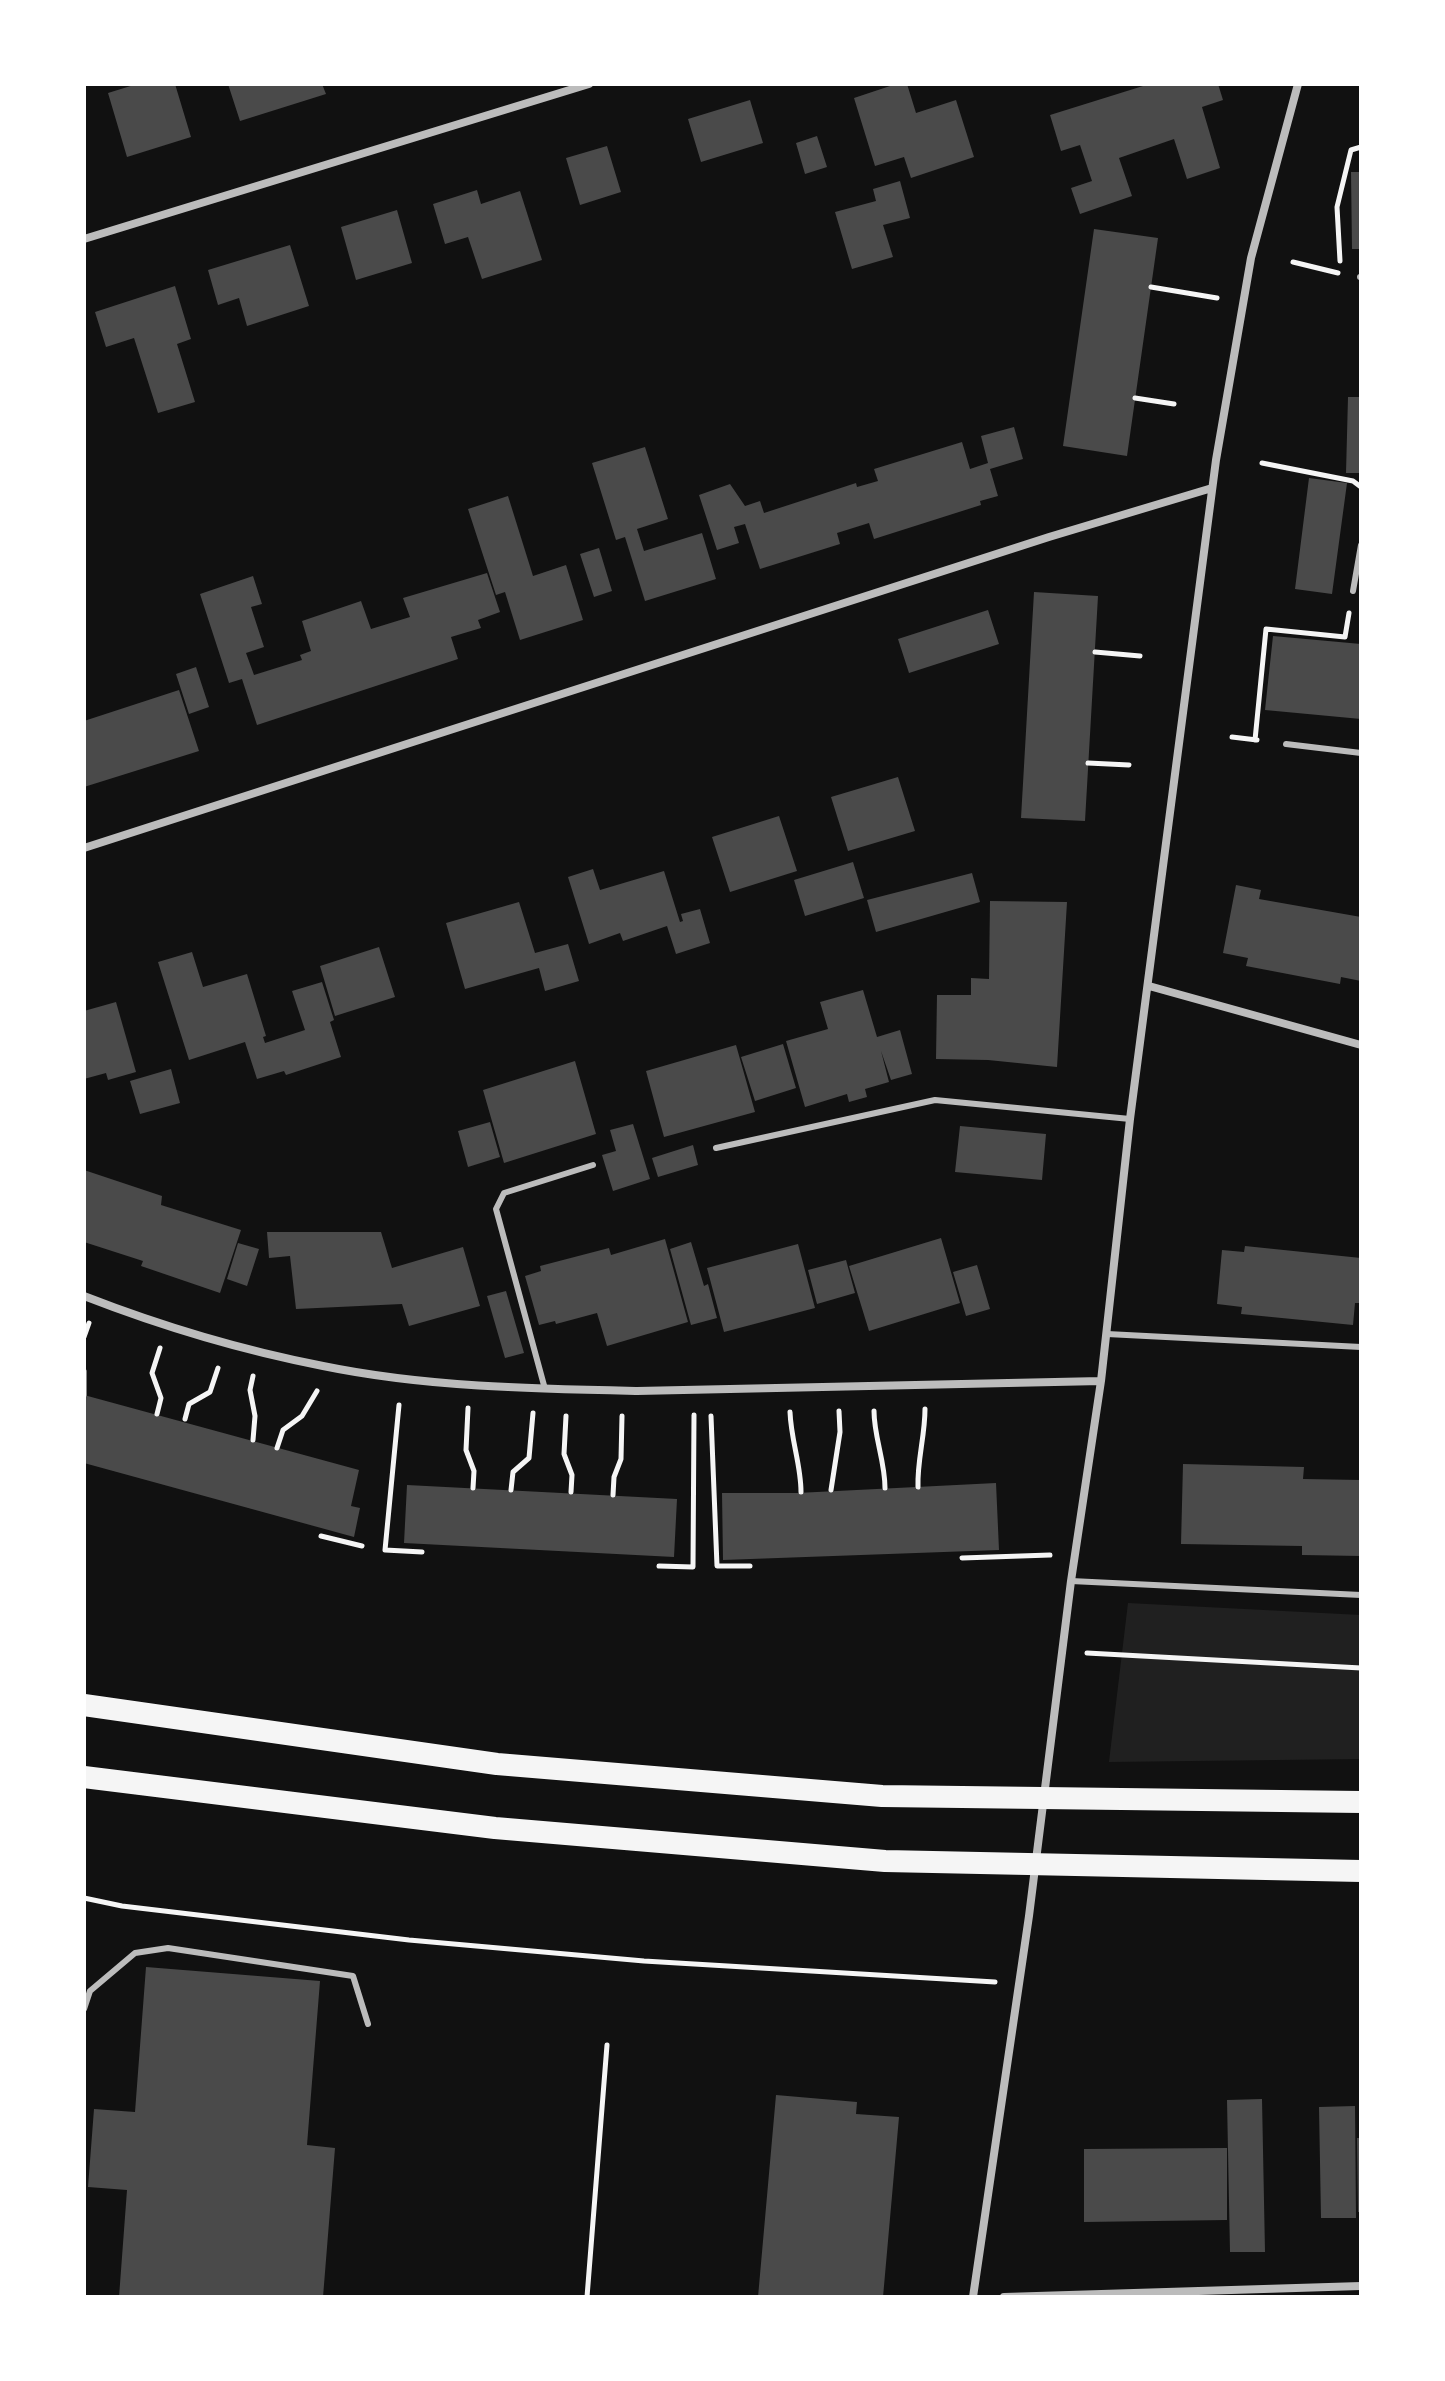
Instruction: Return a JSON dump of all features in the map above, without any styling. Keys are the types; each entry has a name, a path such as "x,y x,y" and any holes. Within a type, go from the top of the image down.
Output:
{"highway":[{"path":"84,1705 497,1764 882,1796 1361,1802"},
{"path":"84,1777 495,1828 885,1861 1361,1871"}],"street":[{"path":"84,239 589,84"},
{"path":"973,2297 1029,1916 1071,1581 1101,1381 1130,1119 1212,488 1251,258 1298,84"},
{"path":"84,848 1049,537 1212,488"},
{"path":"1149,986 1361,1045"},
{"path":"84,1296 225,1344 259,1352 323,1366 469,1383 566,1391 623,1391 1101,1381"},
{"path":"1004,2297 1361,2286"}],"lane":[{"path":"1353,591 1361,545"},
{"path":"1286,744 1361,753"},
{"path":"716,1148 935,1100 1130,1119"},
{"path":"545,1389 496,1209 504,1193 593,1165"},
{"path":"1107,1334 1361,1347"},
{"path":"1071,1581 1361,1595"},
{"path":"84,2009 90,1991 135,1953 168,1948 353,1976 368,2024"}],"path":[{"path":"1293,262 1341,274 1337,207 1351,150 1361,147"},
{"path":"1151,287 1195,294"},
{"path":"1135,398 1174,404"},
{"path":"1262,463 1353,481 1361,487"},
{"path":"1232,737 1255,740 1266,629 1345,637 1353,591"},
{"path":"1095,652 1140,656"},
{"path":"1088,763 1129,765"},
{"path":"157,1414 161,1398 152,1373 167,1325"},
{"path":"185,1419 189,1404 210,1392 225,1344"},
{"path":"253,1440 255,1416 250,1390 259,1352"},
{"path":"277,1448 283,1430 302,1416 315,1397 323,1366"},
{"path":"84,1371 84,1395"},
{"path":"401,1377 385,1550 422,1552"},
{"path":"469,1383 466,1450 474,1471 473,1488"},
{"path":"918,1487 917,1471 925,1431 924,1385"},
{"path":"831,1490 840,1432 839,1386"},
{"path":"873,1386 874,1432 885,1472 885,1488"},
{"path":"511,1490 513,1472 529,1458 533,1388"},
{"path":"789,1388 791,1435 801,1475 801,1492"},
{"path":"710,1389 717,1566 750,1566"},
{"path":"659,1566 693,1567 695,1390"},
{"path":"566,1391 564,1454 572,1475 571,1492"},
{"path":"613,1495 614,1477 621,1459 623,1391"},
{"path":"321,1536 362,1546"},
{"path":"962,1558 1075,1555"},
{"path":"1062,1652 1361,1668"},
{"path":"84,1898 122,1906 472,1946 644,1961 1018,1984"},
{"path":"587,2297 607,2045"}],"shaded area":[{"path":"1128,1603 1361,1615 1361,1759 1109,1762"}],"building":[{"path":"137,84 175,84 191,137 127,157 108,93"},
{"path":"228,84 322,84 326,94 240,121"},
{"path":"896,84 907,84 916,113 956,100 974,157 911,178 904,157 875,166 854,98"},
{"path":"1142,84 1218,84 1223,100 1202,107 1220,168 1187,179 1174,139 1119,158 1132,196 1080,214 1071,188 1092,181 1080,145 1061,151 1050,115"},
{"path":"750,100 763,143 701,162 688,119"},
{"path":"817,136 827,167 805,174 796,143"},
{"path":"607,146 621,192 580,205 566,158"},
{"path":"1351,172 1361,172 1361,249 1352,249"},
{"path":"900,181 910,218 883,225 893,257 852,269 835,212 876,201 873,189"},
{"path":"477,190 481,204 520,191 542,260 482,279 468,237 445,244 433,204"},
{"path":"397,210 412,263 356,280 341,227"},
{"path":"1094,229 1158,238 1127,456 1063,446"},
{"path":"290,245 309,306 247,326 239,298 218,305 208,270"},
{"path":"175,286 191,339 177,344 195,402 158,413 134,338 106,347 95,312"},
{"path":"1348,397 1361,397 1361,473 1346,473"},
{"path":"1014,427 1023,459 990,469 998,496 980,501 981,505 874,539 869,523 837,533 840,544 760,569 745,524 734,527 739,543 717,550 699,495 730,484 745,506 760,501 764,513 856,483 857,487 878,481 874,469 962,442 970,469 988,463 981,436"},
{"path":"645,447 668,519 637,529 644,551 702,533 716,579 645,601 625,537 616,540 592,463"},
{"path":"1309,478 1347,483 1332,594 1295,589"},
{"path":"508,496 533,576 566,565 583,620 520,640 505,592 496,595 468,509"},
{"path":"599,548 612,591 594,597 580,554"},
{"path":"487,573 500,612 478,620 481,628 451,637 458,659 257,725 242,679 229,683 200,594 253,576 262,604 251,607 264,647 246,653 254,675 302,660 300,655 311,651 302,621 361,601 371,629 410,617 403,598"},
{"path":"1034,592 1098,596 1085,821 1021,818"},
{"path":"988,610 999,644 909,673 898,639"},
{"path":"1273,636 1361,644 1361,719 1265,710"},
{"path":"196,667 209,707 189,714 176,674"},
{"path":"179,690 199,751 84,787 84,721"},
{"path":"898,777 915,831 848,851 831,797"},
{"path":"779,816 797,871 730,892 712,837"},
{"path":"853,862 864,898 805,916 794,880"},
{"path":"593,869 600,890 664,871 680,922 683,921 681,914 700,909 710,943 676,954 667,926 623,941 620,933 589,944 568,877"},
{"path":"972,873 980,902 876,932 867,900"},
{"path":"1236,885 1261,890 1259,899 1361,917 1361,981 1341,977 1340,984 1246,966 1248,958 1223,953"},
{"path":"990,901 1067,902 1057,1067 988,1060 936,1059 937,995 971,995 971,978 989,979"},
{"path":"519,902 535,953 568,944 579,981 545,991 539,968 465,989 446,923"},
{"path":"379,947 395,997 335,1016 320,966"},
{"path":"192,952 203,987 247,974 266,1036 263,1037 265,1043 305,1030 292,991 322,982 341,1057 286,1075 284,1071 257,1079 245,1042 189,1060 158,962"},
{"path":"863,990 877,1037 900,1030 912,1074 891,1080 881,1051 889,1082 865,1089 867,1097 849,1102 847,1094 805,1107 786,1041 828,1029 820,1002"},
{"path":"116,1002 136,1072 108,1080 106,1073 84,1079 84,1011"},
{"path":"783,1044 796,1088 755,1101 741,1057"},
{"path":"736,1045 755,1112 664,1137 646,1071"},
{"path":"575,1061 596,1134 504,1163 483,1090"},
{"path":"171,1069 180,1103 140,1114 130,1081"},
{"path":"490,1122 500,1157 468,1167 458,1131"},
{"path":"633,1124 650,1179 613,1191 602,1155 616,1151 610,1130"},
{"path":"960,1126 1046,1134 1042,1180 955,1172"},
{"path":"693,1145 698,1165 658,1177 652,1158"},
{"path":"84,1170 162,1196 161,1205 241,1230 220,1293 141,1266 143,1261 84,1242"},
{"path":"267,1232 381,1232 392,1268 463,1247 480,1306 409,1326 402,1304 296,1309 290,1256 269,1258"},
{"path":"941,1238 960,1303 869,1331 849,1266"},
{"path":"665,1239 688,1322 607,1346 597,1313 556,1324 555,1321 539,1325 525,1276 541,1271 540,1266 609,1248 611,1255"},
{"path":"691,1242 704,1286 708,1284 717,1318 691,1325 670,1249"},
{"path":"238,1243 259,1249 247,1286 227,1279"},
{"path":"798,1244 815,1308 724,1332 707,1268"},
{"path":"1245,1246 1361,1258 1361,1303 1355,1303 1353,1325 1241,1314 1242,1307 1217,1304 1222,1250 1244,1252"},
{"path":"846,1260 855,1293 817,1304 808,1270"},
{"path":"977,1265 990,1309 966,1316 953,1272"},
{"path":"506,1291 524,1353 505,1358 487,1296"},
{"path":"84,1395 359,1470 351,1506 360,1508 354,1537 84,1463"},
{"path":"1183,1464 1304,1467 1303,1479 1361,1480 1361,1556 1302,1555 1302,1546 1181,1544"},
{"path":"996,1483 999,1550 723,1560 722,1493 797,1493"},
{"path":"407,1485 677,1499 674,1557 404,1543"},
{"path":"146,1967 320,1981 307,2145 335,2148 323,2297 119,2297 127,2190 88,2187 94,2109 135,2112"},
{"path":"776,2095 857,2102 856,2114 899,2117 883,2297 758,2297"},
{"path":"1262,2099 1265,2252 1230,2252 1227,2100"},
{"path":"1355,2106 1356,2218 1321,2218 1319,2107"},
{"path":"1357,2138 1361,2138 1361,2212 1358,2212"},
{"path":"1227,2148 1227,2220 1084,2222 1084,2149"}]}
